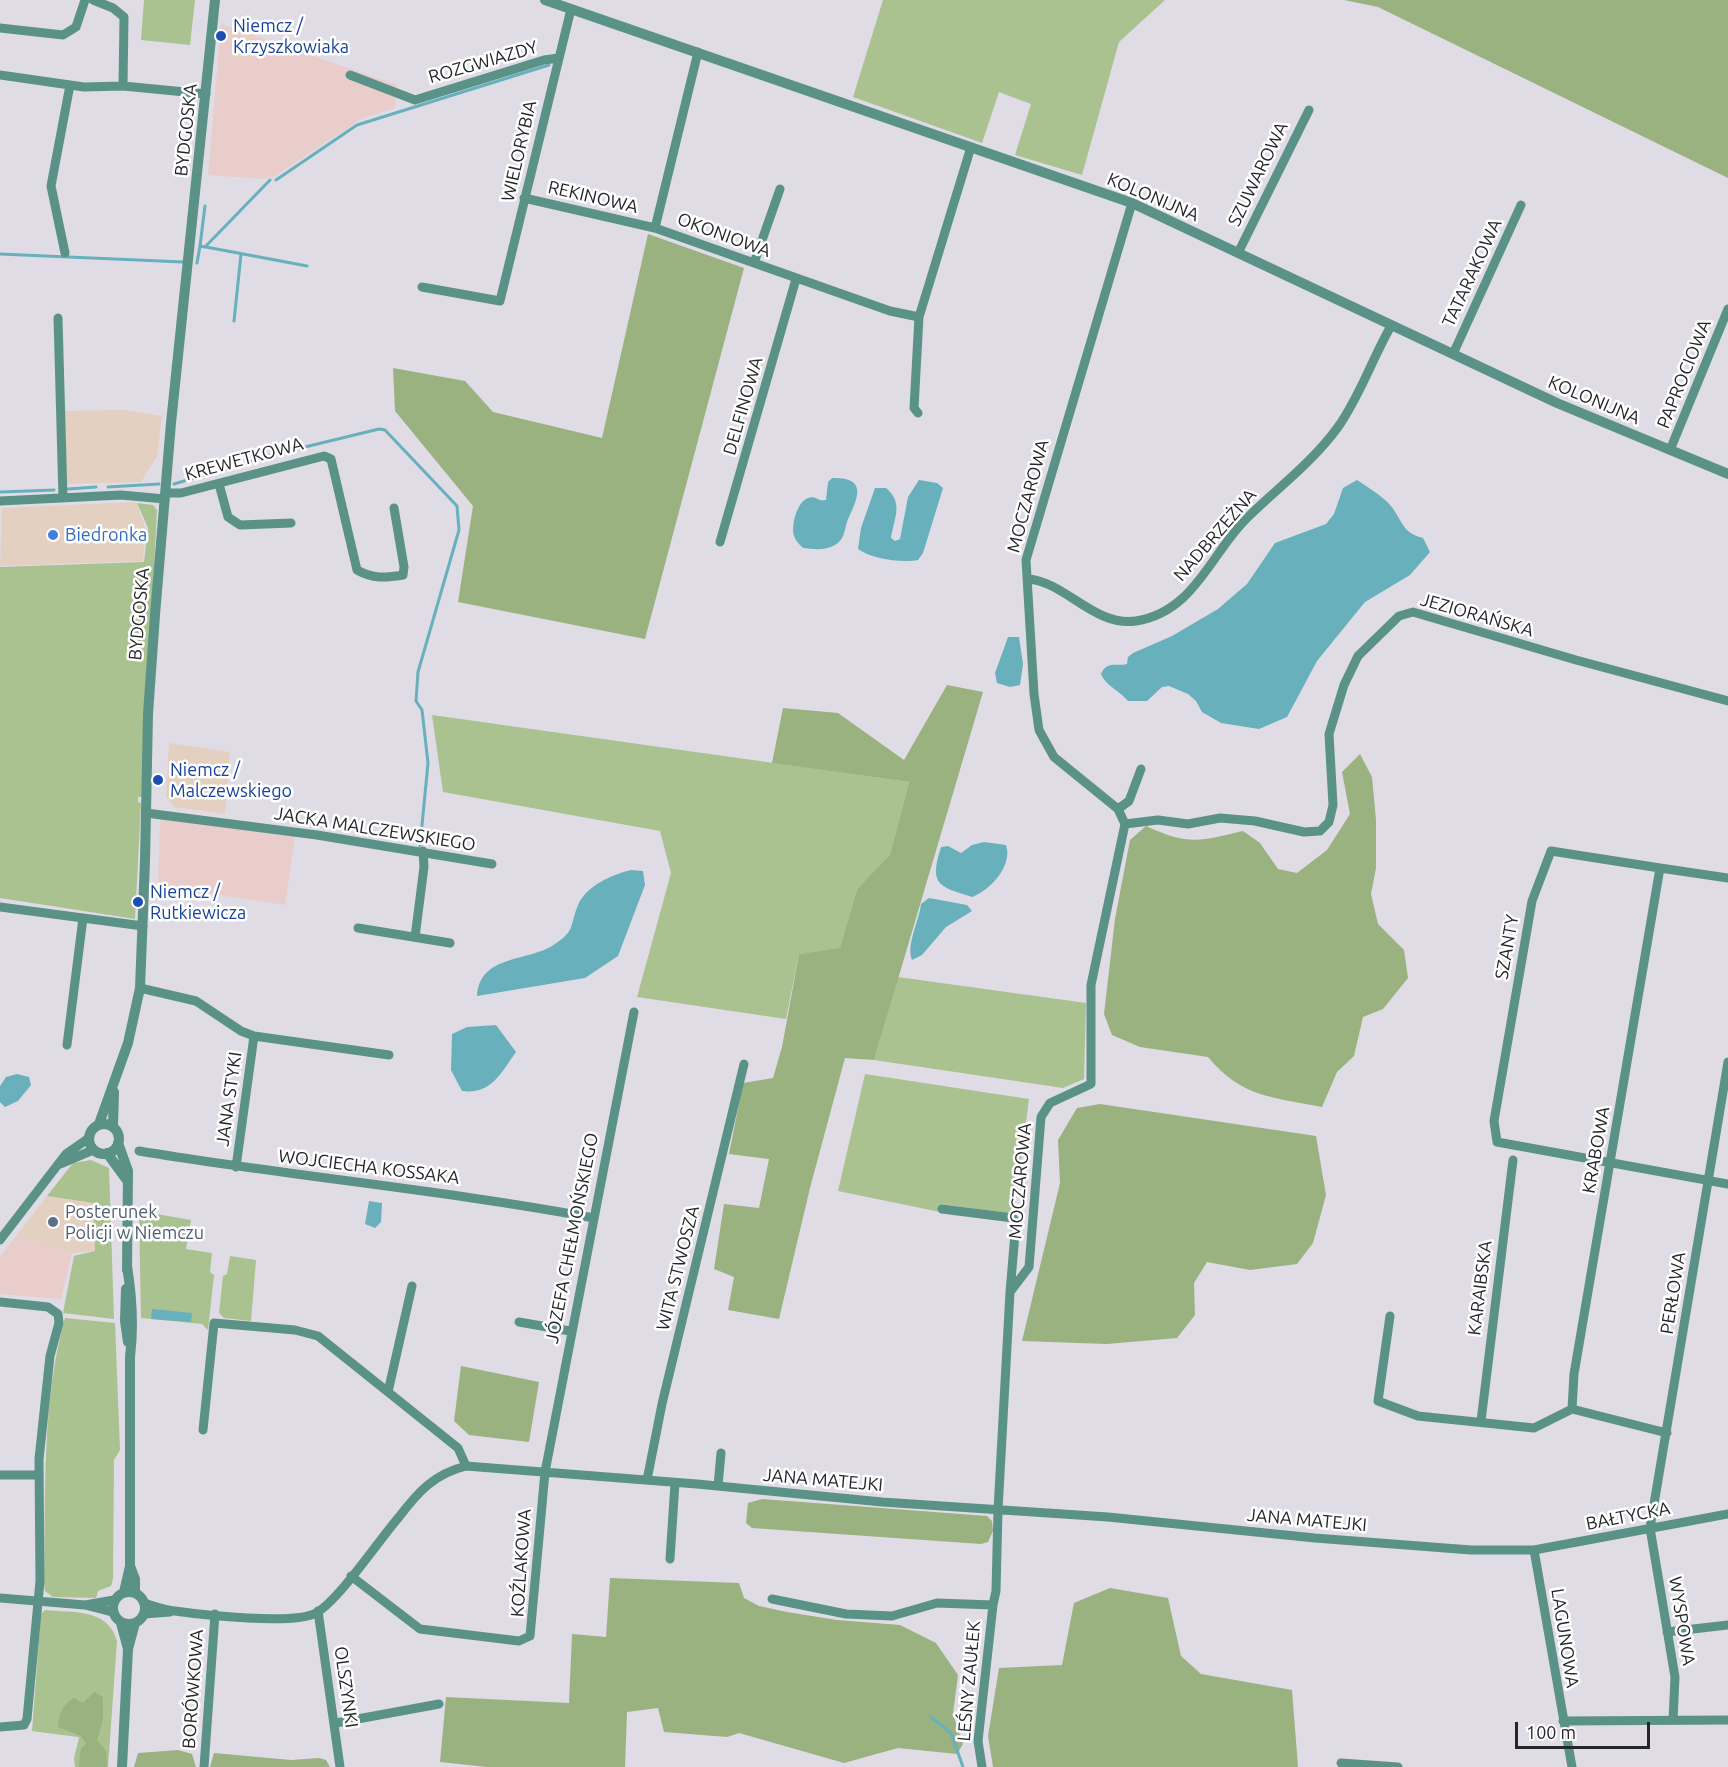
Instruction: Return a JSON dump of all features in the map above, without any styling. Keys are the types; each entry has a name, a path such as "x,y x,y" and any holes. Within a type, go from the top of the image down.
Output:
{"street":[{"path":"0,28 63,35 76,27 85,0"},
{"path":"93,0 113,8 124,17 123,86"},
{"name":"BYDGOSKA","path":"99,1124 128,1043 140,988 148,714 165,496 215,0"},
{"name":"KOLONIJNA","path":"545,0 1132,203 1557,403 1728,474"},
{"name":"WIELORYBIA","path":"422,287 500,302 571,9"},
{"name":"OKONIOWA","path":"698,52 655,228 890,311 919,317"},
{"name":"ROZGWIAZDY","path":"350,75 415,100 544,60 559,58"},
{"path":"0,75 70,86 123,86 206,94"},
{"path":"65,253 51,186 70,86"},
{"name":"SZUWAROWA","path":"1238,253 1309,110"},
{"path":"918,413 914,408 919,317 971,147"},
{"path":"754,263 780,189"},
{"name":"REKINOWA","path":"524,198 655,228"},
{"name":"MOCZAROWA","path":"1010,1292 1029,1267 1041,1117 1050,1103 1091,1084 1091,985 1125,824 1118,809 1054,757 1039,730 1034,694 1026,560 1132,203"},
{"name":"TATARAKOWA","path":"1453,354 1521,205"},
{"name":"DELFINOWA","path":"720,542 796,279"},
{"name":"PAPROCIOWA","path":"1670,450 1728,309"},
{"path":"58,318 63,498"},
{"name":"NADBRZEŻNA","path":"1028,579 1042,580 1084,607 1108,617 1135,621 1163,612 1178,602 1205,576 1242,523 1311,458 1338,428 1391,326"},
{"name":"KREWETKOWA","path":"0,501 128,495 165,496 219,484 315,457 331,459 357,570 369,577 381,578 403,575 404,567 394,508"},
{"path":"219,484 228,517 240,525 291,523"},
{"name":"JEZIORAŃSKA","path":"1125,824 1158,820 1188,824 1220,818 1255,821 1304,832 1320,831 1329,822 1333,805 1329,734 1344,685 1358,656 1399,616 1413,612 1576,660 1728,701"},
{"path":"1118,809 1129,801 1141,769"},
{"name":"JACKA MALCZEWSKIEGO","path":"146,813 423,851 492,864"},
{"path":"415,937 424,867 423,851"},
{"name":"SZANTY","path":"1611,1162 1514,1147 1497,1142 1494,1121 1532,901 1551,851 1660,868"},
{"path":"1660,868 1728,878"},
{"name":"KRABOWA","path":"1572,1409 1574,1374 1660,868"},
{"path":"0,907 143,926"},
{"path":"68,1045 83,918"},
{"path":"358,928 450,943"},
{"path":"140,988 196,1001 241,1031 254,1036 389,1055"},
{"name":"JÓZEFA CHEŁMOŃSKIEGO","path":"545,1472 570,1331 634,1012"},
{"name":"JANA STYKI","path":"236,1167 254,1036"},
{"name":"PERŁOWA","path":"1650,1528 1728,1062"},
{"name":"WITA STWOSZA","path":"646,1480 664,1392 744,1064"},
{"name":"BYDGOSKA","path":"113,1126 114,1085"},
{"path":"0,1240 66,1154 89,1138 92,1130 99,1124 113,1126 127,1165 125,1321 130,1357 129,1566 135,1579 129,1592 114,1600 85,1605"},
{"path":"89,1138 93,1150"},
{"path":"107,1153 118,1143"},
{"path":"60,1164 93,1150 107,1153 126,1179"},
{"name":"WOJCIECHA KOSSAKA","path":"139,1151 236,1167 496,1200 594,1218"},
{"name":"KARAIBSKA","path":"1481,1421 1513,1160"},
{"path":"1611,1162 1728,1184"},
{"path":"942,1209 1013,1218 1016,1222 998,1510 996,1592 993,1605"},
{"path":"388,1392 412,1286"},
{"path":"0,1302 48,1307 58,1314 59,1323 50,1356 38,1475 38,1601 27,1719 24,1725 18,1728 0,1727"},
{"path":"1390,1316 1378,1401 1418,1416 1534,1428 1572,1409 1667,1433"},
{"path":"519,1322 570,1331"},
{"path":"203,1430 214,1323 310,1333 458,1448 465,1466"},
{"path":"718,1486 721,1453"},
{"name":"JANA MATEJKI","path":"144,1609 300,1618 318,1611 334,1599 423,1486 449,1470 465,1466 718,1486 882,1502 1108,1517 1315,1538 1471,1550 1534,1550"},
{"name":"KOŹLAKOWA","path":"351,1576 420,1629 519,1641 530,1636 545,1472"},
{"path":"0,1475 38,1475"},
{"path":"670,1559 675,1483"},
{"name":"BAŁTYCKA","path":"1534,1550 1728,1514"},
{"name":"WYSPOWA","path":"1650,1528 1675,1677 1673,1720"},
{"name":"LAGUNOWA","path":"1534,1550 1572,1767"},
{"path":"122,1767 128,1649 135,1623 144,1609 129,1592"},
{"path":"0,1598 85,1605 112,1612 122,1623 128,1649"},
{"name":"LEŚNY ZAUŁEK","path":"772,1599 846,1614 892,1616 937,1603 993,1605 978,1741 982,1767"},
{"path":"112,1612 114,1600"},
{"name":"OLSZYNKI","path":"318,1611 336,1724 340,1767"},
{"name":"BORÓWKOWA","path":"204,1767 215,1614"},
{"path":"122,1623 135,1623"},
{"path":"1667,1632 1728,1624"},
{"path":"336,1724 439,1704"},
{"path":"1563,1721 1728,1720"},
{"path":"1341,1763 1398,1767"}],"shaded area":[{"path":"221,24 397,85 395,108 363,118 275,176 263,179 208,175"},
{"path":"124,410 162,416 157,456 141,482 66,484 63,411"},
{"path":"136,502 146,529 143,561 0,566 2,508"},
{"path":"169,743 230,752 225,814 174,807 166,797"},
{"path":"160,819 295,837 285,905 158,886"},
{"path":"47,1196 93,1203 95,1251 72,1253 16,1236"},
{"path":"16,1236 72,1253 61,1299 0,1294 0,1257"}],"green space":[{"path":"144,0 195,0 190,45 141,40"},
{"path":"883,0 1165,0 1119,42 1082,175 1015,155 1031,104 999,92 982,143 853,97"},
{"path":"1344,0 1728,0 1728,178 1378,7"},
{"path":"648,234 744,268 645,639 458,602 473,506 395,411 393,368 465,381 493,412 602,438"},
{"path":"137,503 153,505 157,510 142,797 138,797 138,802 141,803 135,919 0,898 0,567 144,562 148,528"},
{"path":"947,685 983,692 874,1060 845,1058 810,1188 779,1319 728,1310 734,1277 714,1269 724,1204 759,1208 769,1159 729,1154 743,1083 773,1078 782,1047 799,954 840,948 857,889 890,854 909,782 772,763 783,708 838,713 904,760"},
{"path":"432,715 909,782 890,854 857,889 840,949 799,954 786,1019 637,997 671,873 660,831 443,792"},
{"path":"1360,754 1372,777 1376,820 1376,868 1371,894 1378,924 1404,950 1408,978 1383,1009 1363,1017 1354,1056 1337,1072 1322,1107 1259,1094 1233,1081 1208,1057 1140,1047 1112,1035 1104,1014 1115,919 1130,840 1146,826 1173,837 1194,840 1243,831 1260,843 1278,869 1297,873 1327,850 1350,814 1342,772"},
{"path":"898,977 1086,1003 1084,1079 1063,1088 874,1060"},
{"path":"865,1074 1029,1099 1014,1214 941,1204 940,1212 838,1191"},
{"path":"1100,1104 1316,1136 1326,1195 1313,1243 1297,1264 1250,1270 1207,1262 1194,1283 1195,1315 1177,1338 1107,1344 1022,1341 1060,1183 1058,1140 1077,1108"},
{"path":"91,1160 109,1168 114,1319 63,1313 74,1256 95,1251 93,1203 47,1196 73,1163"},
{"path":"139,1211 191,1220 186,1249 212,1253 210,1272 214,1275 208,1330 202,1324 141,1318"},
{"path":"230,1256 256,1260 251,1321 224,1318 219,1313 223,1276 227,1274"},
{"path":"65,1318 115,1323 120,1450 114,1460 113,1579 111,1586 98,1591 96,1598 53,1597 45,1591 44,1584 48,1417 57,1351"},
{"path":"461,1366 539,1382 529,1442 469,1435 454,1421"},
{"path":"762,1499 987,1516 992,1521 993,1531 988,1542 981,1544 752,1528 746,1523 748,1503"},
{"path":"610,1578 739,1583 744,1598 759,1606 837,1620 900,1625 936,1643 958,1675 953,1714 963,1744 957,1754 898,1748 844,1763 739,1733 727,1737 664,1732 658,1708 627,1712 625,1767 487,1767 440,1762 446,1697 569,1703 572,1634 606,1637"},
{"path":"1110,1588 1168,1598 1181,1656 1201,1674 1292,1690 1298,1767 993,1767 988,1736 999,1668 1062,1665 1074,1603"},
{"path":"45,1610 88,1614 98,1617 113,1630 117,1641 108,1767 75,1767 74,1758 78,1737 32,1731 41,1614"},
{"path":"94,1692 103,1697 103,1720 97,1740 106,1751 107,1767 79,1767 81,1748 86,1744 81,1736 58,1727 60,1714 74,1698 83,1703"},
{"path":"178,1750 192,1754 196,1767 134,1767 138,1753"},
{"path":"214,1753 291,1760 319,1758 326,1760 330,1767 210,1767"}],"water":[{"path":"832,478 850,480 857,488 856,501 843,536 835,545 827,548 803,548 793,531 798,509 808,498 826,500 828,482"},
{"path":"919,480 937,483 943,488 923,553 918,560 887,559 858,549 861,528 875,488 886,488 895,499 896,511 891,538 895,541 900,539 908,497"},
{"path":"1357,480 1384,499 1409,532 1423,538 1430,552 1410,575 1365,602 1317,661 1287,717 1259,729 1221,723 1202,712 1196,701 1188,694 1169,686 1162,687 1147,701 1128,701 1103,678 1101,674 1109,665 1127,664 1128,657 1133,653 1172,636 1218,609 1247,584 1275,543 1326,524 1334,514 1343,488"},
{"path":"1008,637 1019,637 1023,664 1020,685 1010,687 997,683 995,673"},
{"path":"984,842 1006,845 1006,861 993,883 972,897 951,890 939,882 936,869 941,847 948,846 961,853 972,845"},
{"path":"631,870 643,871 645,885 618,956 585,978 477,996 480,983 486,973 495,966 541,951 560,941 571,928 578,905 587,892 608,878"},
{"path":"929,898 967,905 972,911 946,927 922,955 912,960 912,940 921,904"},
{"path":"496,1025 516,1052 500,1075 488,1086 481,1090 462,1091 451,1070 452,1034 467,1027"},
{"path":"17,1074 29,1077 31,1085 18,1101 5,1107 0,1102 0,1086 6,1077"},
{"path":"369,1201 382,1203 381,1222 375,1228 365,1224"},
{"path":"152,1309 192,1313 191,1322 151,1319"}],"waterway":[{"path":"276,180 357,125 549,65"},
{"path":"197,263 200,246 205,247 270,180"},
{"path":"200,246 205,206"},
{"path":"206,247 307,266"},
{"path":"0,254 183,262"},
{"path":"234,321 241,254"},
{"path":"174,484 268,456 379,429 385,430 457,506 459,530 418,672 416,701 422,710 428,763 420,846"},
{"path":"108,487 159,484"},
{"path":"68,489 96,487"},
{"path":"0,492 54,490"},
{"path":"931,1717 951,1733 963,1767"}],"place":[{"name":"Niemcz / Krzyszkowiaka","path":"221,36"},
{"name":"Biedronka","path":"53,535"},
{"name":"Niemcz / Malczewskiego","path":"158,780"},
{"name":"Niemcz / Rutkiewicza","path":"138,902"},
{"name":"Posterunek Policji w Niemczu","path":"53,1222"}]}
